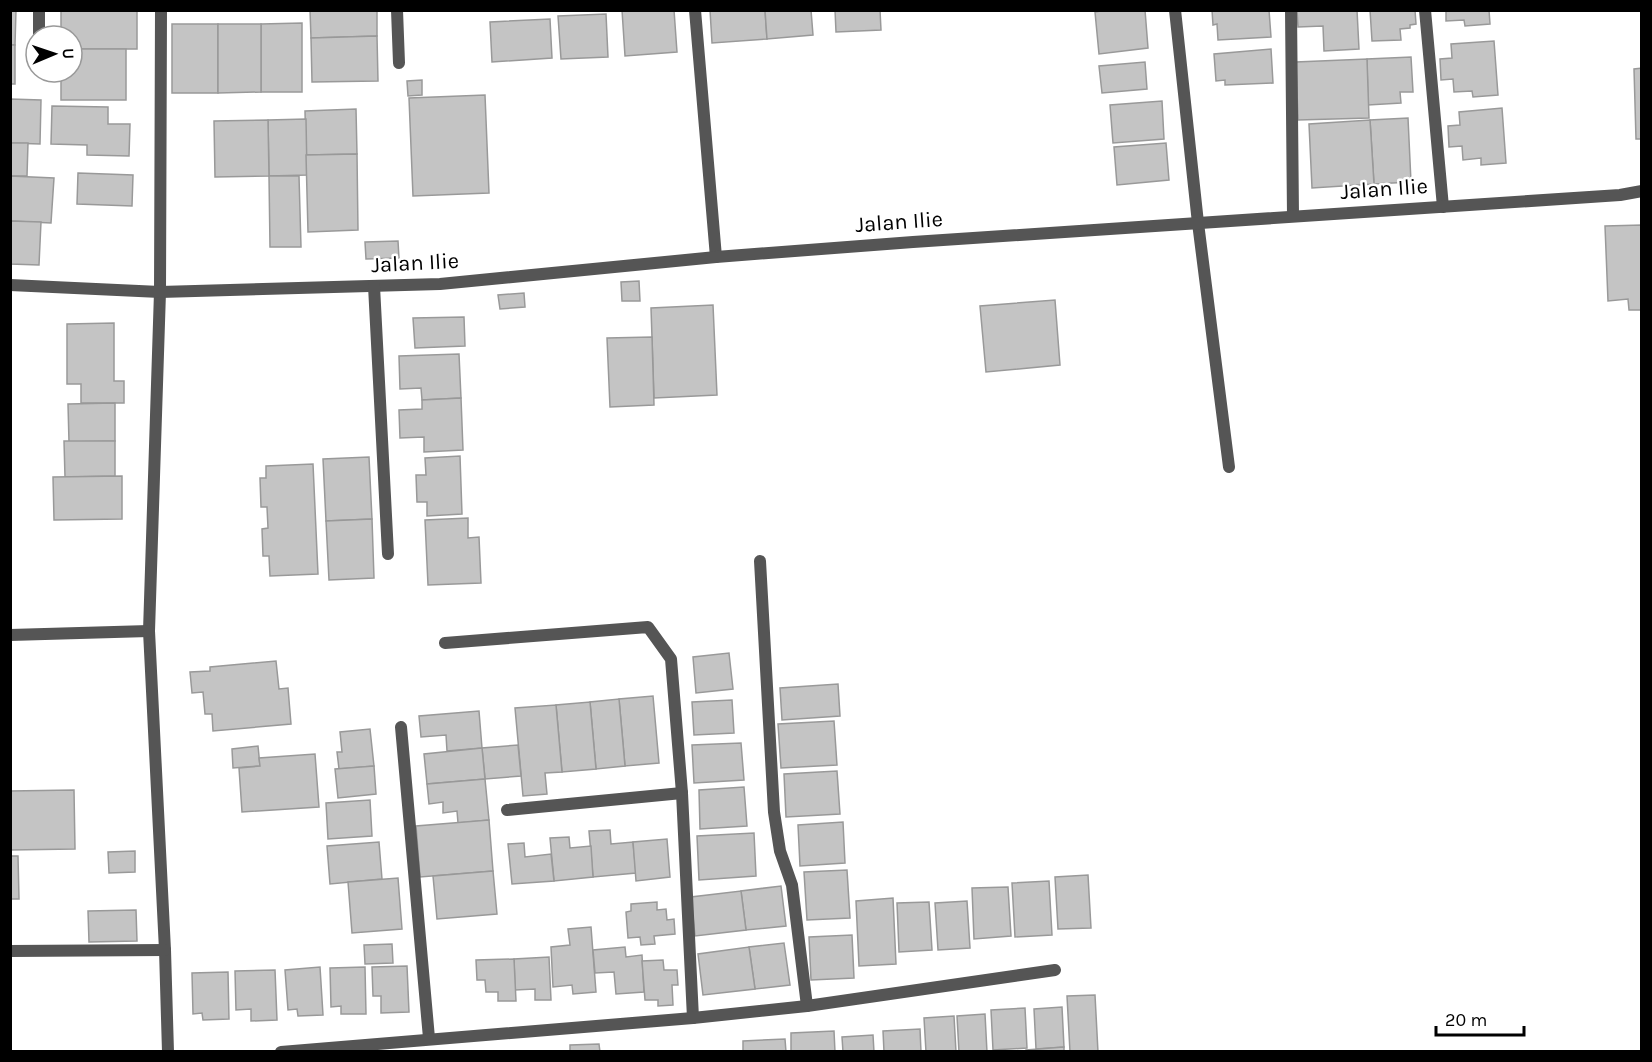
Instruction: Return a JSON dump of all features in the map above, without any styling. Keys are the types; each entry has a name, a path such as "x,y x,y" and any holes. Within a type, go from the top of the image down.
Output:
{"street":[{"path":"161,10 160,292 150,631 168,1052"},
{"path":"397,10 399,63"},
{"path":"695,10 716,257"},
{"path":"1175,10 1228,467"},
{"path":"1291,10 1293,216"},
{"path":"1425,10 1443,207"},
{"name":"Jalan Ilie","path":"10,285 160,292 440,284 716,257 1620,195 1641,191"},
{"path":"374,286 388,554"},
{"path":"760,561 774,812 780,851 792,885 807,1006"},
{"path":"445,644 648,627 671,659 682,792 693,1018"},
{"path":"10,635 150,631"},
{"path":"402,727 429,1038"},
{"path":"507,810 682,792"},
{"path":"10,951 165,950"},
{"path":"281,1052 693,1018 807,1006 1056,970"}],"building":[{"path":"10,10 16,10 15,45 10,45"},
{"path":"61,10 137,10 137,49 84,49 84,24 61,24"},
{"path":"310,10 377,10 377,36 311,38"},
{"path":"622,10 674,10 677,52 625,56"},
{"path":"710,10 765,10 767,39 712,43"},
{"path":"765,10 811,10 813,35 767,39"},
{"path":"835,10 880,10 881,30 836,32"},
{"path":"1145,10 1148,48 1099,54 1095,12"},
{"path":"1212,10 1269,10 1271,37 1218,40 1217,24 1213,25"},
{"path":"1297,10 1357,10 1359,49 1324,51 1323,26 1298,27"},
{"path":"1370,10 1415,10 1416,24 1410,25 1410,28 1400,29 1401,40 1372,41"},
{"path":"1446,10 1489,10 1490,24 1465,26 1464,20 1446,21"},
{"path":"606,14 608,57 561,59 558,16"},
{"path":"550,19 552,58 492,62 490,22"},
{"path":"302,23 302,92 261,92 261,24"},
{"path":"172,24 218,24 218,93 172,93"},
{"path":"218,24 261,24 261,92 218,93"},
{"path":"377,36 378,81 312,82 311,38"},
{"path":"1494,41 1498,95 1473,97 1472,91 1454,92 1453,79 1441,80 1440,59 1452,58 1451,44"},
{"path":"10,45 15,45 15,84 10,84"},
{"path":"84,49 126,49 126,100 61,100 61,84 84,84"},
{"path":"1271,49 1273,83 1225,85 1225,80 1216,81 1214,54"},
{"path":"1411,57 1413,92 1400,92 1401,103 1368,105 1367,59"},
{"path":"1367,59 1369,118 1298,120 1296,62"},
{"path":"1145,62 1147,89 1102,93 1099,66"},
{"path":"1642,68 1642,139 1636,139 1634,69"},
{"path":"422,80 422,95 408,96 407,81"},
{"path":"485,95 489,193 413,196 409,98"},
{"path":"10,99 41,100 40,144 10,143"},
{"path":"1162,101 1164,139 1113,143 1110,105"},
{"path":"52,106 108,107 108,124 130,124 129,156 87,155 87,145 51,144"},
{"path":"1502,108 1506,163 1481,165 1481,158 1463,160 1462,146 1449,147 1448,126 1460,125 1459,112"},
{"path":"356,109 357,154 306,155 305,111"},
{"path":"1408,118 1411,182 1374,184 1370,120"},
{"path":"306,119 307,175 269,176 268,120"},
{"path":"268,120 269,176 215,177 214,121"},
{"path":"1370,120 1374,184 1312,188 1309,124"},
{"path":"10,143 28,143 27,176 10,176"},
{"path":"1166,143 1169,180 1117,185 1114,147"},
{"path":"357,154 358,230 308,232 306,155"},
{"path":"78,173 133,175 132,206 77,204"},
{"path":"10,176 54,178 51,223 10,221"},
{"path":"269,176 299,176 301,247 270,247"},
{"path":"10,221 41,222 39,265 10,264"},
{"path":"1642,225 1642,310 1629,310 1628,299 1608,301 1605,226"},
{"path":"398,241 399,258 366,259 365,242"},
{"path":"639,281 640,301 622,301 621,282"},
{"path":"524,293 525,307 500,309 498,295"},
{"path":"1055,300 1060,365 986,372 980,306"},
{"path":"713,305 717,395 654,398 651,308"},
{"path":"464,317 465,346 415,348 413,318"},
{"path":"114,323 114,381 124,381 124,403 81,403 81,384 67,384 67,324"},
{"path":"652,337 654,405 610,407 607,338"},
{"path":"459,354 461,398 422,400 421,388 400,389 399,356"},
{"path":"461,398 463,450 424,452 424,437 400,438 399,410 422,409 422,400"},
{"path":"115,403 115,441 69,442 68,404"},
{"path":"64,441 115,441 115,476 65,477"},
{"path":"460,456 462,514 427,516 427,502 417,502 416,475 426,475 425,458"},
{"path":"369,457 372,519 326,521 323,459"},
{"path":"313,464 318,574 270,576 269,556 263,556 262,529 268,528 267,507 261,507 260,478 266,478 266,466"},
{"path":"122,476 122,519 54,520 53,477"},
{"path":"468,518 468,538 479,537 481,583 428,585 425,520"},
{"path":"372,519 374,578 329,580 326,521"},
{"path":"729,653 733,689 696,693 693,657"},
{"path":"276,661 279,689 288,688 291,724 213,731 212,714 205,714 203,692 192,693 190,672 210,671 210,667"},
{"path":"838,684 840,716 782,720 780,688"},
{"path":"653,696 659,763 625,766 619,699"},
{"path":"619,699 625,766 596,769 590,702"},
{"path":"732,700 734,733 694,735 692,702"},
{"path":"590,702 596,769 562,772 556,705"},
{"path":"556,705 562,772 545,773 547,794 523,796 515,708"},
{"path":"479,711 482,748 447,751 446,735 421,737 419,716"},
{"path":"834,721 837,765 781,768 778,724"},
{"path":"370,729 374,766 339,769 337,752 342,752 340,732"},
{"path":"741,743 744,780 694,783 692,745"},
{"path":"518,745 521,776 485,779 482,748"},
{"path":"258,746 260,766 233,768 232,749"},
{"path":"482,748 485,779 427,784 424,754"},
{"path":"315,754 319,807 242,812 239,768 260,766 259,758"},
{"path":"374,766 376,794 338,798 335,769"},
{"path":"837,771 840,814 786,817 784,774"},
{"path":"485,779 489,820 458,823 457,811 443,813 443,802 429,804 427,784"},
{"path":"744,787 747,826 700,829 699,790"},
{"path":"74,790 75,849 10,850 10,791"},
{"path":"370,800 372,836 328,839 326,803"},
{"path":"489,820 493,871 420,877 416,826"},
{"path":"843,822 845,863 800,866 798,825"},
{"path":"610,830 611,844 633,842 636,873 593,877 589,831"},
{"path":"754,833 756,876 699,880 697,836"},
{"path":"569,837 570,848 591,846 593,877 554,881 550,838"},
{"path":"667,839 670,877 636,881 633,842"},
{"path":"379,842 382,879 330,884 327,846"},
{"path":"524,843 525,857 551,854 554,881 512,884 508,844"},
{"path":"135,851 135,872 109,873 108,852"},
{"path":"10,856 18,856 19,899 10,899"},
{"path":"847,870 850,918 807,920 804,872"},
{"path":"493,871 497,914 437,919 433,876"},
{"path":"1088,875 1091,928 1058,929 1055,877"},
{"path":"398,878 402,929 352,933 348,882"},
{"path":"1049,881 1052,935 1015,937 1012,883"},
{"path":"781,886 786,926 746,930 741,891"},
{"path":"1008,887 1011,936 974,939 972,888"},
{"path":"741,891 746,930 695,936 691,897"},
{"path":"893,898 896,964 859,966 856,901"},
{"path":"967,901 970,948 938,950 935,903"},
{"path":"657,902 657,910 666,909 667,920 674,919 675,934 654,936 655,944 641,945 640,937 628,938 626,912 631,911 631,904"},
{"path":"929,902 932,950 899,952 897,903"},
{"path":"136,910 137,941 89,942 88,911"},
{"path":"591,927 596,992 573,994 572,985 553,987 551,947 570,945 568,929"},
{"path":"852,935 854,978 811,980 809,937"},
{"path":"784,943 790,985 755,989 749,947"},
{"path":"392,944 393,963 365,964 364,945"},
{"path":"625,947 626,957 642,955 644,992 616,994 614,972 595,973 593,950"},
{"path":"749,947 755,989 703,995 698,954"},
{"path":"549,957 551,1000 535,1000 535,989 515,990 514,959"},
{"path":"514,959 516,1001 498,1001 498,992 486,992 485,980 477,980 476,960"},
{"path":"663,960 664,970 677,970 678,985 672,985 673,1005 658,1006 658,1000 645,1000 642,961"},
{"path":"407,966 409,1012 381,1013 381,996 373,996 372,967"},
{"path":"320,967 323,1015 298,1016 297,1009 288,1010 285,970"},
{"path":"365,967 366,1014 341,1014 341,1006 331,1007 330,968"},
{"path":"275,970 277,1020 251,1021 251,1009 236,1010 235,971"},
{"path":"228,972 229,1019 203,1020 202,1013 193,1014 192,973"},
{"path":"1095,995 1098,1052 1070,1052 1067,996"},
{"path":"1062,1007 1064,1047 1036,1049 1034,1009"},
{"path":"1025,1008 1027,1048 993,1050 991,1010"},
{"path":"985,1014 987,1052 959,1052 957,1016"},
{"path":"954,1016 956,1052 926,1052 924,1018"},
{"path":"920,1029 921,1052 884,1052 883,1031"},
{"path":"834,1031 835,1052 791,1052 791,1033"},
{"path":"873,1035 874,1052 843,1052 842,1037"},
{"path":"785,1039 786,1052 743,1052 743,1041"},
{"path":"599,1044 600,1052 570,1052 570,1045"},
{"path":"1064,1047 1064,1052 1026,1052 1026,1050"}]}
